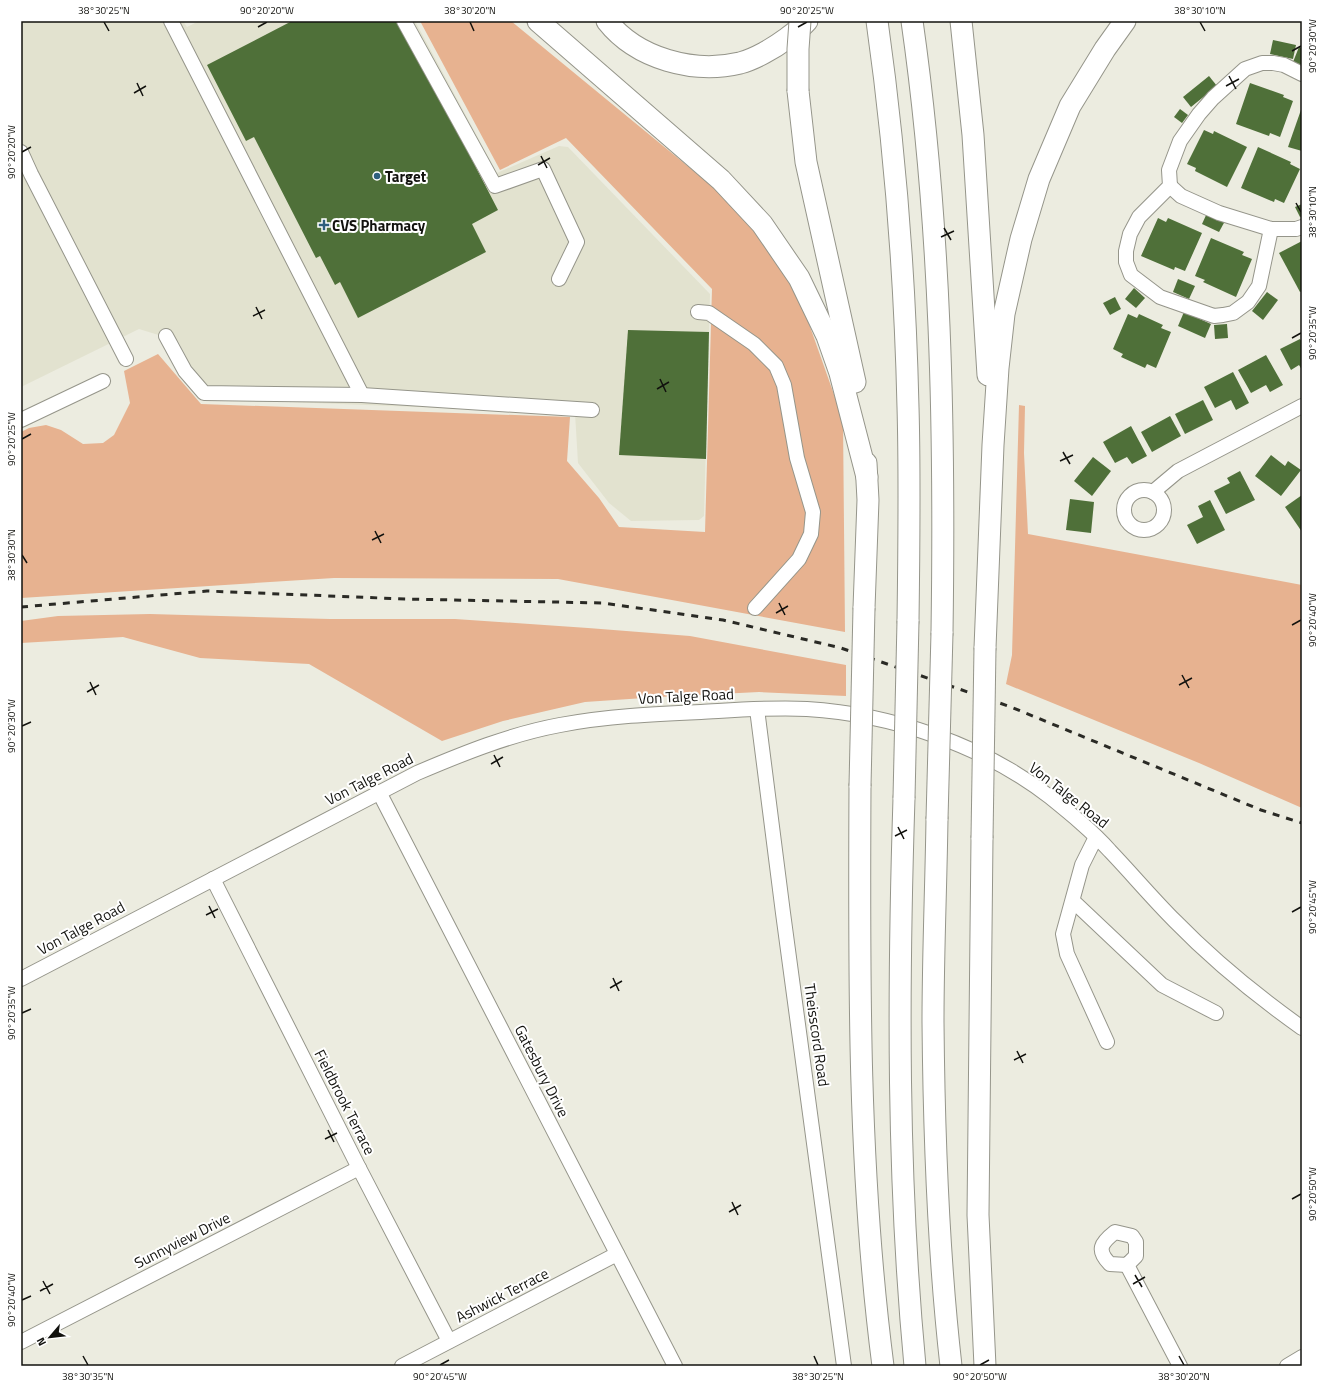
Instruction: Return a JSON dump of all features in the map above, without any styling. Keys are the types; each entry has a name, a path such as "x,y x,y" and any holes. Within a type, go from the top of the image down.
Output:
{"highway":[{"path":"538,21 721,180 762,224 799,278 828,336 840,373 867,477"},
{"path":"606,21 612,28 638,48 674,63 707,67 741,63 773,48 801,28 807,21"},
{"path":"800,21 798,91 806,162 852,369 867,477 868,500 860,786 860,1014 862,1107 867,1203 883,1366"},
{"path":"877,21 895,177 905,328 909,481 900,1096 906,1251 915,1366"},
{"path":"912,21 931,192 941,345 944,490 933,1020 934,1099 941,1253 951,1366"},
{"path":"961,21 973,135 985,341 994,445"},
{"path":"985,1366 978,1215 984,648 998,368 1004,314 1021,239 1039,179 1070,106 1105,49 1126,21"}],"street":[{"path":"171,21 362,395"},
{"path":"404,21 495,186 543,169 577,242 559,279"},
{"path":"1302,74 1284,65 1273,63 1262,63 1245,69 1198,114 1180,140 1169,170 1170,186 1181,196 1219,213 1271,230 1296,229 1302,227"},
{"path":"21,152 126,359"},
{"path":"1170,186 1139,217 1130,234 1126,251 1126,262 1131,276 1160,297 1214,316 1234,313 1248,302 1259,286 1271,230"},
{"path":"698,312 709,313 754,344 776,366 784,385 797,458 813,512 811,534 799,559 755,608"},
{"path":"166,336 185,371 204,393 362,395 592,410"},
{"path":"21,420 103,381"},
{"path":"1153,492 1178,471 1301,410"},
{"name":"Von Talge Road","path":"21,979 418,773 504,738 560,725 618,716 757,709 807,709 858,716 931,734 954,742 1028,781 1076,818 1096,837 1175,922 1212,957 1251,990 1302,1028"},
{"name":"Theisscord Road","path":"757,709 844,1366"},
{"name":"Gatesbury Drive","path":"380,792 675,1366"},
{"path":"1096,837 1082,865 1063,934 1067,954 1107,1042"},
{"name":"Fieldbrook Terrace","path":"212,879 449,1341"},
{"path":"1073,901 1162,985 1216,1013"},
{"name":"Sunnyview Drive","path":"21,1342 359,1168"},
{"name":"Ashwick Terrace","path":"402,1366 617,1254"},
{"path":"1127,1265 1180,1366"},
{"path":"1287,1366 1302,1357"}],"shaded area":[{"path":"21,21 183,21 187,27 199,21 415,21 497,173 559,146 568,147 710,294 704,516 699,520 631,521 609,503 578,463 575,413 208,399 178,341 139,329 21,387"},
{"path":"420,21 511,21 718,191 765,243 802,304 843,420 845,632 558,579 334,578 21,598 21,432 29,428 46,425 61,430 83,444 103,443 114,435 130,403 124,371 158,354 201,404 570,417 567,461 599,498 619,527 705,532 712,289 566,138 500,170"},
{"path":"1019,405 1025,406 1024,453 1028,534 1302,585 1302,808 1199,763 1006,684 1012,655"},
{"path":"150,614 330,619 455,619 690,636 846,665 846,696 759,692 585,702 503,721 442,741 309,664 200,658 123,637 21,643 21,621 58,616"}],"building":[{"name":"Target","path":"292,21 400,21 498,210 472,224 486,252 358,318 340,282 335,285 320,256 316,258 254,137 246,141 207,65"},
{"path":"1273,40 1296,45 1293,59 1270,54"},
{"path":"1299,47 1302,48 1302,65 1293,62"},
{"path":"1209,76 1217,86 1191,107 1183,97"},
{"path":"1250,83 1284,95 1283,97 1293,101 1280,137 1270,133 1269,136 1236,124"},
{"path":"1302,107 1302,151 1288,147"},
{"path":"1180,109 1188,115 1182,123 1174,117"},
{"path":"1204,130 1213,134 1214,131 1247,147 1227,187 1195,171 1196,168 1187,164"},
{"path":"1258,147 1291,162 1290,164 1300,169 1284,203 1275,199 1274,202 1241,188"},
{"path":"1302,204 1302,216 1300,217 1295,207"},
{"path":"1207,213 1225,221 1219,232 1202,224"},
{"path":"1158,218 1166,222 1168,218 1202,233 1185,271 1175,267 1174,270 1141,256"},
{"path":"1211,238 1244,252 1242,255 1252,259 1236,297 1203,282 1205,280 1195,276"},
{"path":"1302,241 1302,291 1300,292 1279,253"},
{"path":"1178,279 1195,286 1189,299 1173,292"},
{"path":"1134,288 1145,298 1136,308 1125,299"},
{"path":"1267,292 1278,300 1263,320 1252,311"},
{"path":"1115,297 1121,309 1110,315 1103,303"},
{"path":"1184,312 1211,324 1205,338 1178,326"},
{"path":"1128,314 1137,318 1139,314 1163,325 1161,328 1171,332 1156,368 1147,364 1145,368 1121,357 1123,354 1113,349"},
{"path":"1227,324 1228,338 1215,339 1214,325"},
{"path":"628,330 709,332 706,459 619,455"},
{"path":"1300,339 1302,342 1302,370 1299,365 1291,370 1280,349"},
{"path":"1266,355 1283,385 1270,392 1266,385 1251,393 1238,370"},
{"path":"1233,372 1249,403 1236,410 1231,400 1215,408 1204,387"},
{"path":"1203,400 1213,420 1185,434 1175,414"},
{"path":"1170,416 1181,436 1152,452 1141,432"},
{"path":"1131,426 1147,456 1132,464 1127,457 1115,463 1103,442"},
{"path":"1271,455 1285,466 1288,461 1301,470 1281,496 1255,476"},
{"path":"1093,457 1111,471 1092,496 1074,481"},
{"path":"1240,471 1255,500 1226,514 1214,491 1230,483 1227,478"},
{"path":"1302,495 1302,532 1285,507"},
{"path":"1070,499 1094,502 1091,533 1066,530"},
{"path":"1210,500 1225,530 1197,544 1187,525 1203,517 1198,506"}],"railway":[{"path":"21,607 207,591 405,599 603,603 723,620 841,648 1011,707 1261,810 1302,823"}],"place":[{"name":"Target","path":"377,176"},
{"name":"CVS Pharmacy","path":"324,225"}]}
